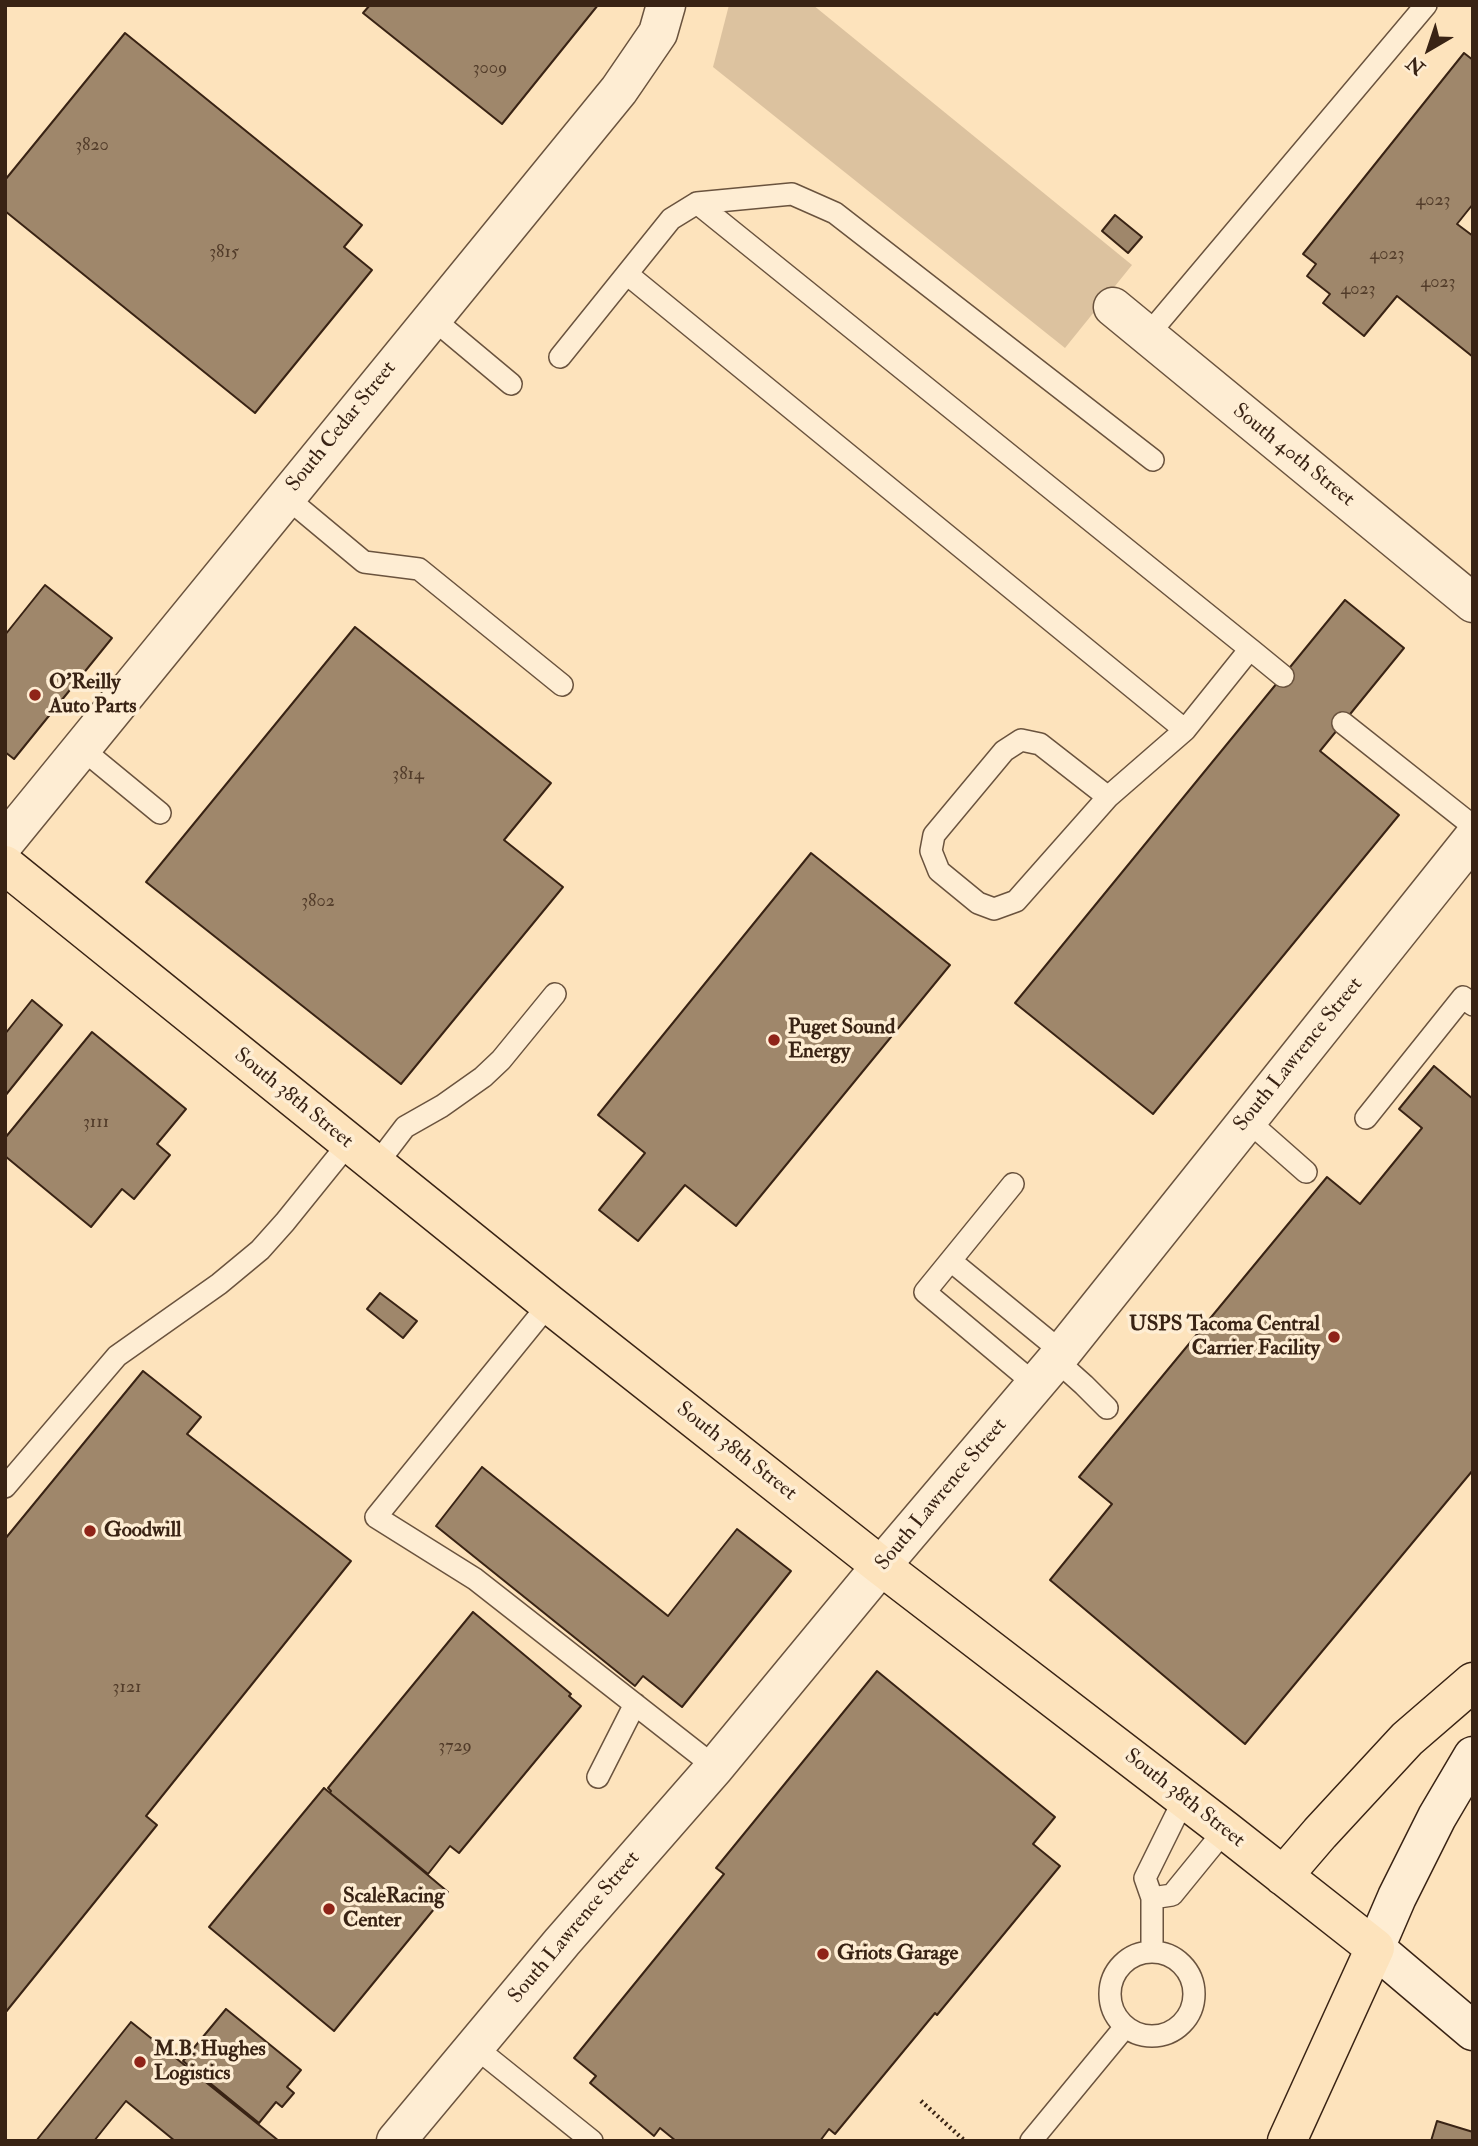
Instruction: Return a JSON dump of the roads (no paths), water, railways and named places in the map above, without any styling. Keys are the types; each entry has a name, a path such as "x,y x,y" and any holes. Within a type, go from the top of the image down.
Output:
{"main road":[{"name":"South 38th Street","path":"5,865 549,1304 881,1566 1374,1948"},
{"path":"1283,1876 1406,1739 1473,1682"},
{"path":"1287,2141 1374,1948"}],"street":[{"name":"South Cedar Street","path":"5,842 634,70 658,33 666,5"},
{"name":"South 40th Street","path":"1113,307 1467,588"},
{"name":"South Lawrence Street","path":"396,2141 715,1767 1051,1366 1473,838"},
{"path":"1374,1948 1437,1817 1473,1756"},
{"name":"South 38th Street","path":"1374,1948 1473,2031"}],"lane":[{"path":"1147,336 1426,5"},
{"path":"560,358 671,219 697,202 792,194 835,213 1153,460"},
{"path":"697,202 1283,676"},
{"path":"627,274 1185,730"},
{"path":"432,318 511,384"},
{"path":"286,497 364,562 419,569 562,685"},
{"path":"1108,797 1040,744 1021,740 1004,751 934,835 931,851 939,871 978,904 994,909 1016,901 1108,797 1185,730 1250,649"},
{"path":"1343,723 1473,826"},
{"path":"81,748 160,813"},
{"path":"5,1488 117,1356 219,1284 260,1250 285,1222 362,1154 442,1106 483,1077 501,1060 555,994"},
{"path":"1366,1118 1463,997 1473,1006"},
{"path":"1247,1120 1306,1172"},
{"path":"1013,1184 925,1292 1084,1385 1107,1408"},
{"path":"951,1261 1051,1366"},
{"path":"549,1304 376,1517 475,1578 715,1767"},
{"path":"598,1777 635,1704"},
{"path":"1152,1952 1152,1898 1144,1878 1184,1799"},
{"path":"1152,1898 1172,1895 1225,1830"},
{"path":"1152,1952 1167,1955 1179,1962 1188,1973 1193,1987 1193,2002 1189,2015 1179,2027 1166,2034 1152,2036 1138,2034 1125,2026 1116,2015 1111,2002 1111,1987 1116,1973 1125,1962 1152,1952"},
{"path":"1031,2141 1125,2026"},
{"path":"475,2047 592,2141"}],"place":[{"name":"O'Reilly Auto Parts","path":"35,695"},
{"name":"Puget Sound Energy","path":"774,1040"},
{"name":"USPS Tacoma Central Carrier Facility","path":"1334,1337"},
{"name":"Goodwill","path":"90,1531"},
{"name":"ScaleRacing Center","path":"329,1909"},
{"name":"Griots Garage","path":"823,1954"},
{"name":"M.B. Hughes Logistics","path":"140,2062"}]}
